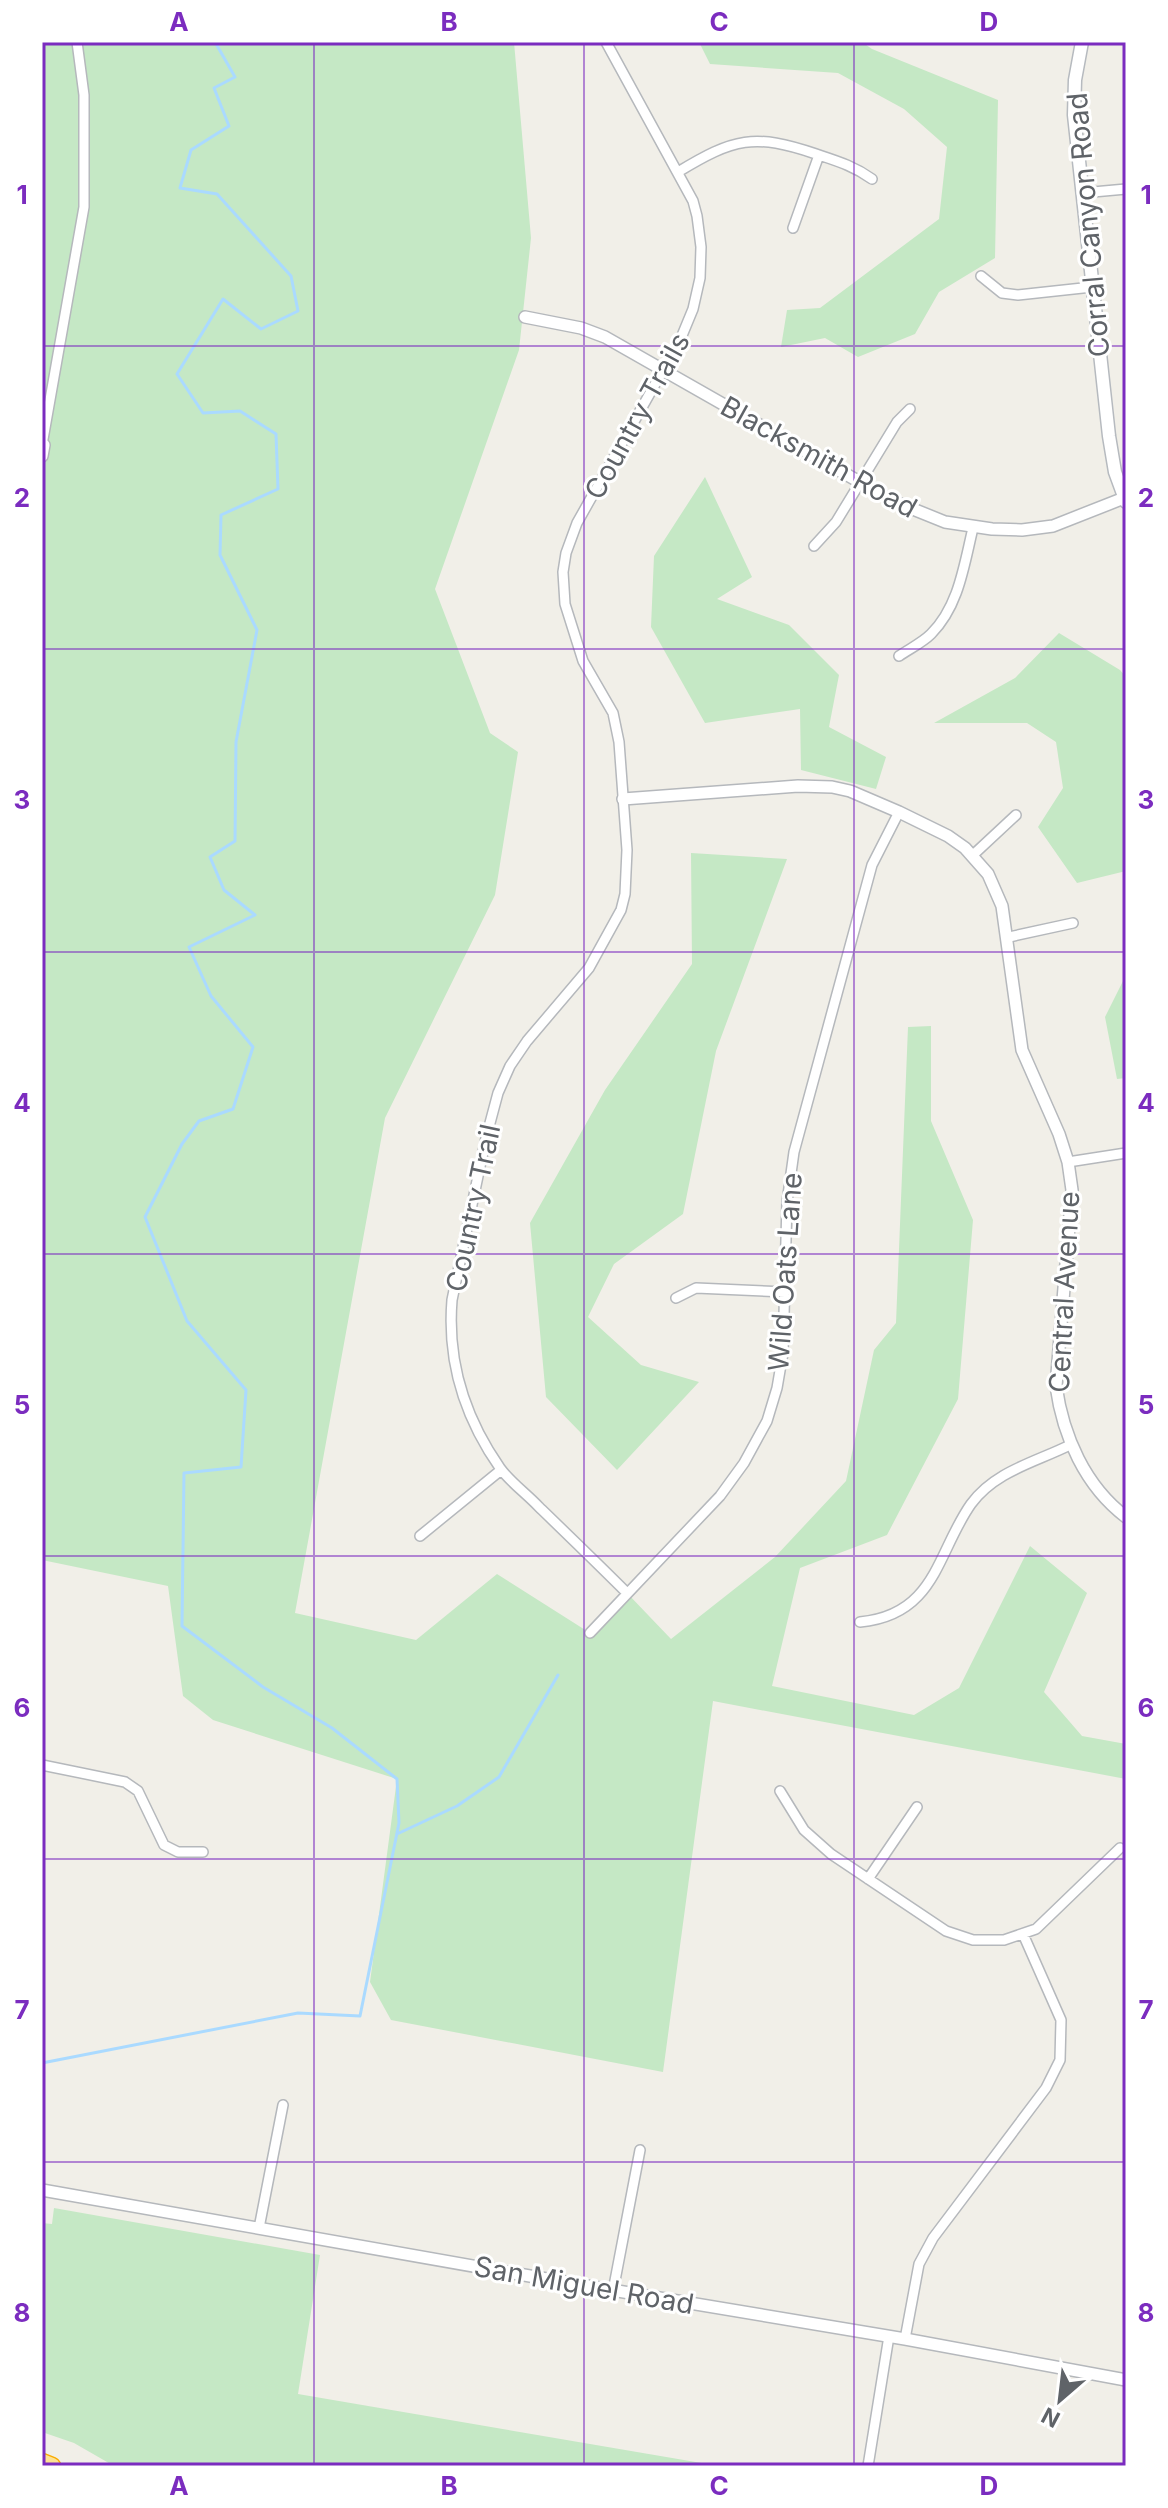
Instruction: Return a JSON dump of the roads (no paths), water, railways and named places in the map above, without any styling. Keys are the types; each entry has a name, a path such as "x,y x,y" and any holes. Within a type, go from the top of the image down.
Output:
{"highway":[{"path":"42,2462 52,2466"}],"main road":[{"name":"Corral Canyon Road","path":"1082,42 1074,97 1082,193 1109,436 1115,472 1125,500"}],"street":[{"path":"43,449 84,207 84,95 77,42"},
{"name":"Country Trails","path":"606,42 693,201 702,262 698,294 688,324 577,523 563,572 565,604 583,661 613,713 623,799"},
{"path":"678,172 714,150 745,141 770,140 854,166 872,179"},
{"path":"793,228 819,155"},
{"path":"1082,193 1126,189"},
{"path":"981,276 1002,293 1018,295 1092,287"},
{"name":"Blacksmith Road","path":"525,317 581,328 605,337 920,514 973,528 1022,530 1053,526 1125,500"},
{"path":"814,546 836,522 897,422 910,409"},
{"path":"899,656 931,634 950,607 963,579 973,528"},
{"name":"Central Avenue","path":"623,799 821,786 850,791 948,836 973,855 988,874 999,895 1009,937 1022,1050 1068,1162 1071,1206 1056,1386 1070,1445 1102,1494 1126,1517"},
{"name":"Country Trail","path":"623,799 627,850 621,910 589,968 527,1041 504,1080 486,1138 452,1300 452,1342 459,1384 474,1424 501,1470 627,1593"},
{"name":"Wild Oats Lane","path":"590,1633 720,1496 760,1436 773,1404 781,1371 787,1202 795,1144 872,865 899,812"},
{"path":"973,855 1016,815"},
{"path":"1009,937 1073,923"},
{"path":"1068,1162 1126,1153"},
{"path":"676,1298 696,1288 785,1292"},
{"path":"860,1622 883,1620 924,1589 943,1562 972,1504 992,1483 1024,1464 1070,1445"},
{"path":"420,1536 501,1470"},
{"path":"42,1765 125,1782 138,1791 164,1845 178,1852 203,1852"},
{"path":"780,1791 804,1830 831,1854 954,1935 973,1940 993,1941 1036,1929 1120,1848"},
{"path":"868,1879 917,1807"},
{"path":"905,2339 919,2264 933,2238 1046,2088 1060,2060 1061,2020 1023,1934"},
{"path":"259,2228 283,2105"},
{"path":"613,2291 640,2150"},
{"name":"San Miguel Road","path":"42,2190 613,2291 889,2336 1126,2380"},
{"path":"868,2466 889,2336"}],"waterway":[{"path":"42,2063 298,2013 360,2016 399,1823 397,1779 332,1728 263,1687 182,1626 184,1473 241,1467 246,1390 187,1321 145,1217 182,1144 199,1121 233,1109 253,1047 211,996 189,947 255,915 224,890 210,857 235,841 236,742 257,630 220,555 221,515 278,489 276,434 240,411 203,413 177,374 223,299 261,329 298,311 291,276 217,194 180,188 191,150 229,126 214,88 235,77 215,42"},
{"path":"397,1834 457,1806 499,1777 558,1675"}]}
